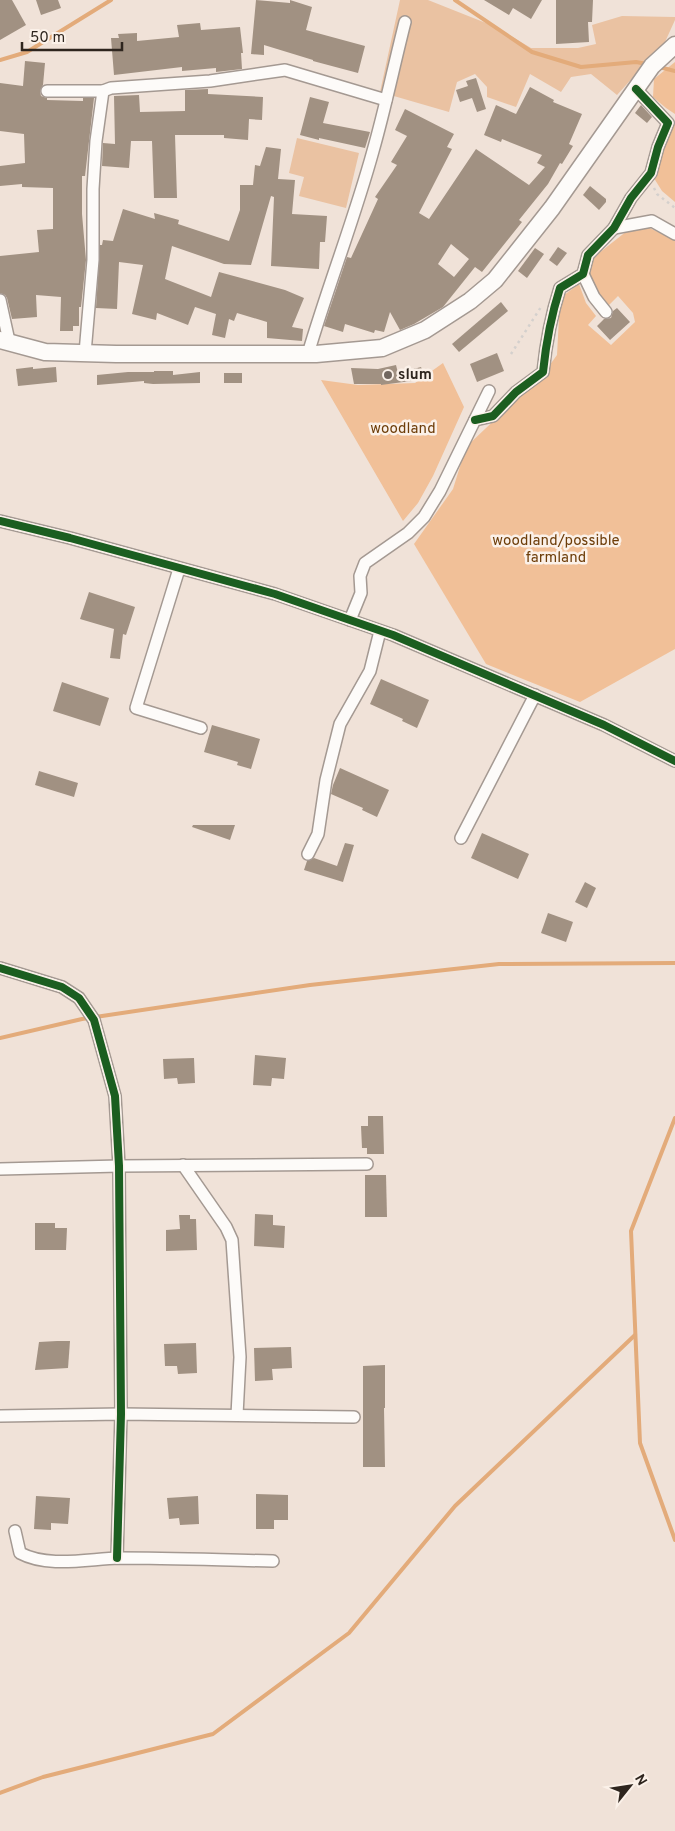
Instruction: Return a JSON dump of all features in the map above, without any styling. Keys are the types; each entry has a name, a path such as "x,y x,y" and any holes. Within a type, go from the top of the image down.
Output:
{"main road":[{"path":"5,341 45,352 308,354 382,348 425,330 470,301 495,280 552,208 652,66 675,45"}],"street":[{"path":"308,354 325,295 349,231 371,159 405,22"},
{"path":"47,91 103,91 111,88 210,81 285,70 386,100"},
{"path":"606,312 594,297 583,274 588,255 614,228 631,198 648,178 658,146 668,123 636,89"},
{"path":"85,353 93,260 93,189 96,140 103,91"},
{"path":"614,228 652,221 675,234"},
{"path":"475,420 493,416 516,392 544,372 546,343 560,288 583,274"},
{"path":"0,300 5,341"},
{"path":"350,620 362,593 360,576 365,563 408,533 424,517 440,491 489,391"},
{"path":"0,521 275,594 350,620 604,724 675,761"},
{"path":"179,569 136,708 201,728"},
{"path":"308,854 318,834 326,780 340,724 370,671 380,631"},
{"path":"461,838 535,695"},
{"path":"0,968 62,987 79,998 94,1020 115,1096 119,1166 121,1414 117,1558"},
{"path":"0,1169 183,1165 367,1164"},
{"path":"183,1165 226,1227 232,1240 240,1357 237,1415"},
{"path":"0,1416 121,1414 354,1417"},
{"path":"15,1531 20,1554 32,1560 67,1561 117,1558 273,1561"}],"path":[{"path":"648,178 657,194 675,208"},
{"path":"511,354 543,304"}],"shaded area":[{"path":"400,0 428,0 496,27 531,48 578,48 596,44 592,25 622,16 675,17 675,20 665,42 617,95 591,74 571,77 561,92 530,74 516,107 487,97 487,87 475,74 457,82 449,112 380,92"},
{"path":"297,138 359,153 346,208 299,196 304,177 289,173"}],"green space":[{"path":"675,62 675,114 653,97 654,79"},
{"path":"675,122 675,202 662,191 652,175"},
{"name":"woodland/possible farmland","path":"641,224 675,240 675,649 580,702 486,664 414,544 453,489 466,447 544,373 557,355 560,298 579,284 586,303 596,316 588,325 611,345 635,322 633,313 618,296 607,307 587,277 594,257 632,227"},
{"name":"woodland","path":"443,363 464,407 433,476 418,503 403,521 321,380 358,385 415,383"}],"building":[{"path":"0,0 12,0 26,25 0,40"},
{"path":"36,0 58,0 61,8 41,15"},
{"path":"256,0 290,3 290,0 312,7 306,30 365,46 358,73 264,45 264,55 251,54"},
{"path":"484,0 542,0 531,19 513,8 509,15"},
{"path":"556,0 593,0 592,22 588,22 589,42 556,44"},
{"path":"200,23 201,30 240,27 243,53 241,53 242,69 216,72 216,68 182,71 182,67 114,75 111,38 119,38 118,34 137,33 137,41 179,37 177,25"},
{"path":"25,61 45,63 43,85 40,91 41,96 47,98 47,100 83,101 83,98 94,98 85,176 82,176 82,214 86,260 81,307 79,307 79,326 73,326 73,331 60,331 61,297 36,295 37,317 12,319 7,298 0,293 0,256 39,252 37,230 53,229 53,188 22,187 22,184 0,186 0,166 25,163 24,134 0,131 0,83 23,86"},
{"path":"476,78 486,109 477,112 472,98 460,102 456,90 468,86 466,81"},
{"path":"530,87 554,100 553,102 582,114 569,144 573,146 562,164 560,163 548,184 519,220 522,222 482,272 475,267 443,307 400,330 390,312 384,332 375,330 374,333 345,324 343,332 324,326 347,257 351,258 378,199 375,197 397,165 391,162 407,136 395,130 405,109 454,134 447,147 452,149 419,213 429,219 476,149 529,185 545,167 537,163 542,155 502,139 501,142 484,135 496,105 516,114","holes":["451,244 469,259 454,277 438,264"]},
{"path":"208,89 208,94 263,97 262,120 249,119 248,140 224,138 224,135 175,135 177,198 154,198 152,141 131,141 129,168 102,166 103,143 115,144 114,96 139,95 140,112 185,111 185,90"},
{"path":"310,97 329,102 323,123 370,132 365,148 300,135"},
{"path":"641,105 652,117 647,123 635,113"},
{"path":"266,147 281,149 278,179 295,180 292,214 327,216 325,242 320,242 319,269 271,266 274,197 271,196 251,265 224,264 172,246 165,279 211,297 219,272 285,290 304,298 292,327 303,329 302,341 267,338 267,322 237,313 234,321 229,319 225,338 212,335 216,314 195,307 188,325 157,313 156,320 132,314 143,265 119,262 117,309 96,308 100,245 102,245 103,240 113,241 123,209 155,219 154,213 179,220 178,224 229,241 240,210 240,185 253,185 255,165 260,166"},
{"path":"590,186 606,199 606,202 599,210 583,195"},
{"path":"558,247 567,253 557,266 549,260"},
{"path":"535,248 544,254 527,278 518,271"},
{"path":"501,302 508,311 459,352 452,344"},
{"path":"617,308 630,322 610,340 597,326 604,319 611,318 613,311"},
{"path":"497,353 504,371 477,382 470,364"},
{"name":"slum","path":"396,365 398,373 421,367 425,377 381,385 354,384 351,368 378,369"},
{"path":"33,367 33,369 56,367 57,382 18,386 16,369"},
{"path":"173,371 173,375 200,372 200,383 153,384 144,383 144,381 97,385 97,375"},
{"path":"224,373 242,373 242,383 224,383"},
{"path":"89,592 135,607 126,635 123,634 120,659 110,658 114,629 80,619"},
{"path":"381,679 429,700 417,728 402,721 403,719 370,704"},
{"path":"62,682 109,698 100,726 53,711"},
{"path":"212,725 260,739 251,769 237,765 238,762 204,752"},
{"path":"340,768 389,790 377,817 362,810 363,808 331,794"},
{"path":"39,771 78,783 74,797 35,785"},
{"path":"193,825 235,825 230,840 192,827"},
{"path":"482,833 529,854 518,879 471,858"},
{"path":"345,843 354,845 343,882 304,870 307,861 314,858 337,866"},
{"path":"585,882 596,888 587,908 575,902"},
{"path":"548,913 573,922 566,942 541,933"},
{"path":"255,1055 286,1058 284,1079 272,1078 271,1086 253,1085"},
{"path":"194,1058 195,1083 178,1084 177,1078 164,1079 163,1059"},
{"path":"368,1116 383,1116 384,1154 367,1154 367,1148 362,1148 361,1126 368,1126"},
{"path":"365,1175 386,1175 387,1217 365,1217"},
{"path":"255,1214 273,1215 273,1225 285,1226 284,1248 254,1246"},
{"path":"179,1215 190,1215 190,1219 196,1219 197,1250 166,1251 166,1230 180,1229"},
{"path":"35,1223 55,1223 55,1228 67,1228 66,1250 35,1250"},
{"path":"70,1341 68,1368 35,1370 39,1342"},
{"path":"196,1343 197,1373 178,1374 177,1366 165,1366 164,1344"},
{"path":"291,1347 292,1368 272,1369 273,1380 255,1381 254,1348"},
{"path":"385,1365 385,1467 363,1467 363,1366"},
{"path":"256,1494 288,1495 288,1520 274,1520 274,1529 256,1529"},
{"path":"36,1496 70,1498 68,1524 51,1523 51,1530 34,1529"},
{"path":"198,1496 199,1524 180,1525 179,1518 169,1519 167,1498"}],"waterway":[{"path":"0,60 27,52 111,0"},
{"path":"455,0 532,52 581,67 636,62 647,64"},
{"path":"659,67 675,71"},
{"path":"0,1038 82,1019 310,985 499,964 675,963"},
{"path":"675,1118 631,1231 640,1443 675,1540"},
{"path":"0,1793 43,1777 213,1734 349,1633 455,1506 635,1335"}],"cycle path":[{"path":"475,420 493,416 516,392 543,372 549,330 560,288 583,274 588,255 614,228 631,198 651,173 658,147 668,123 636,89"},
{"path":"0,521 70,538 275,594 393,635 604,725 675,761"},
{"path":"0,968 62,987 79,998 94,1020 115,1096 119,1166 121,1414 117,1558"}],"place":[{"name":"slum","path":"388,375"}]}
